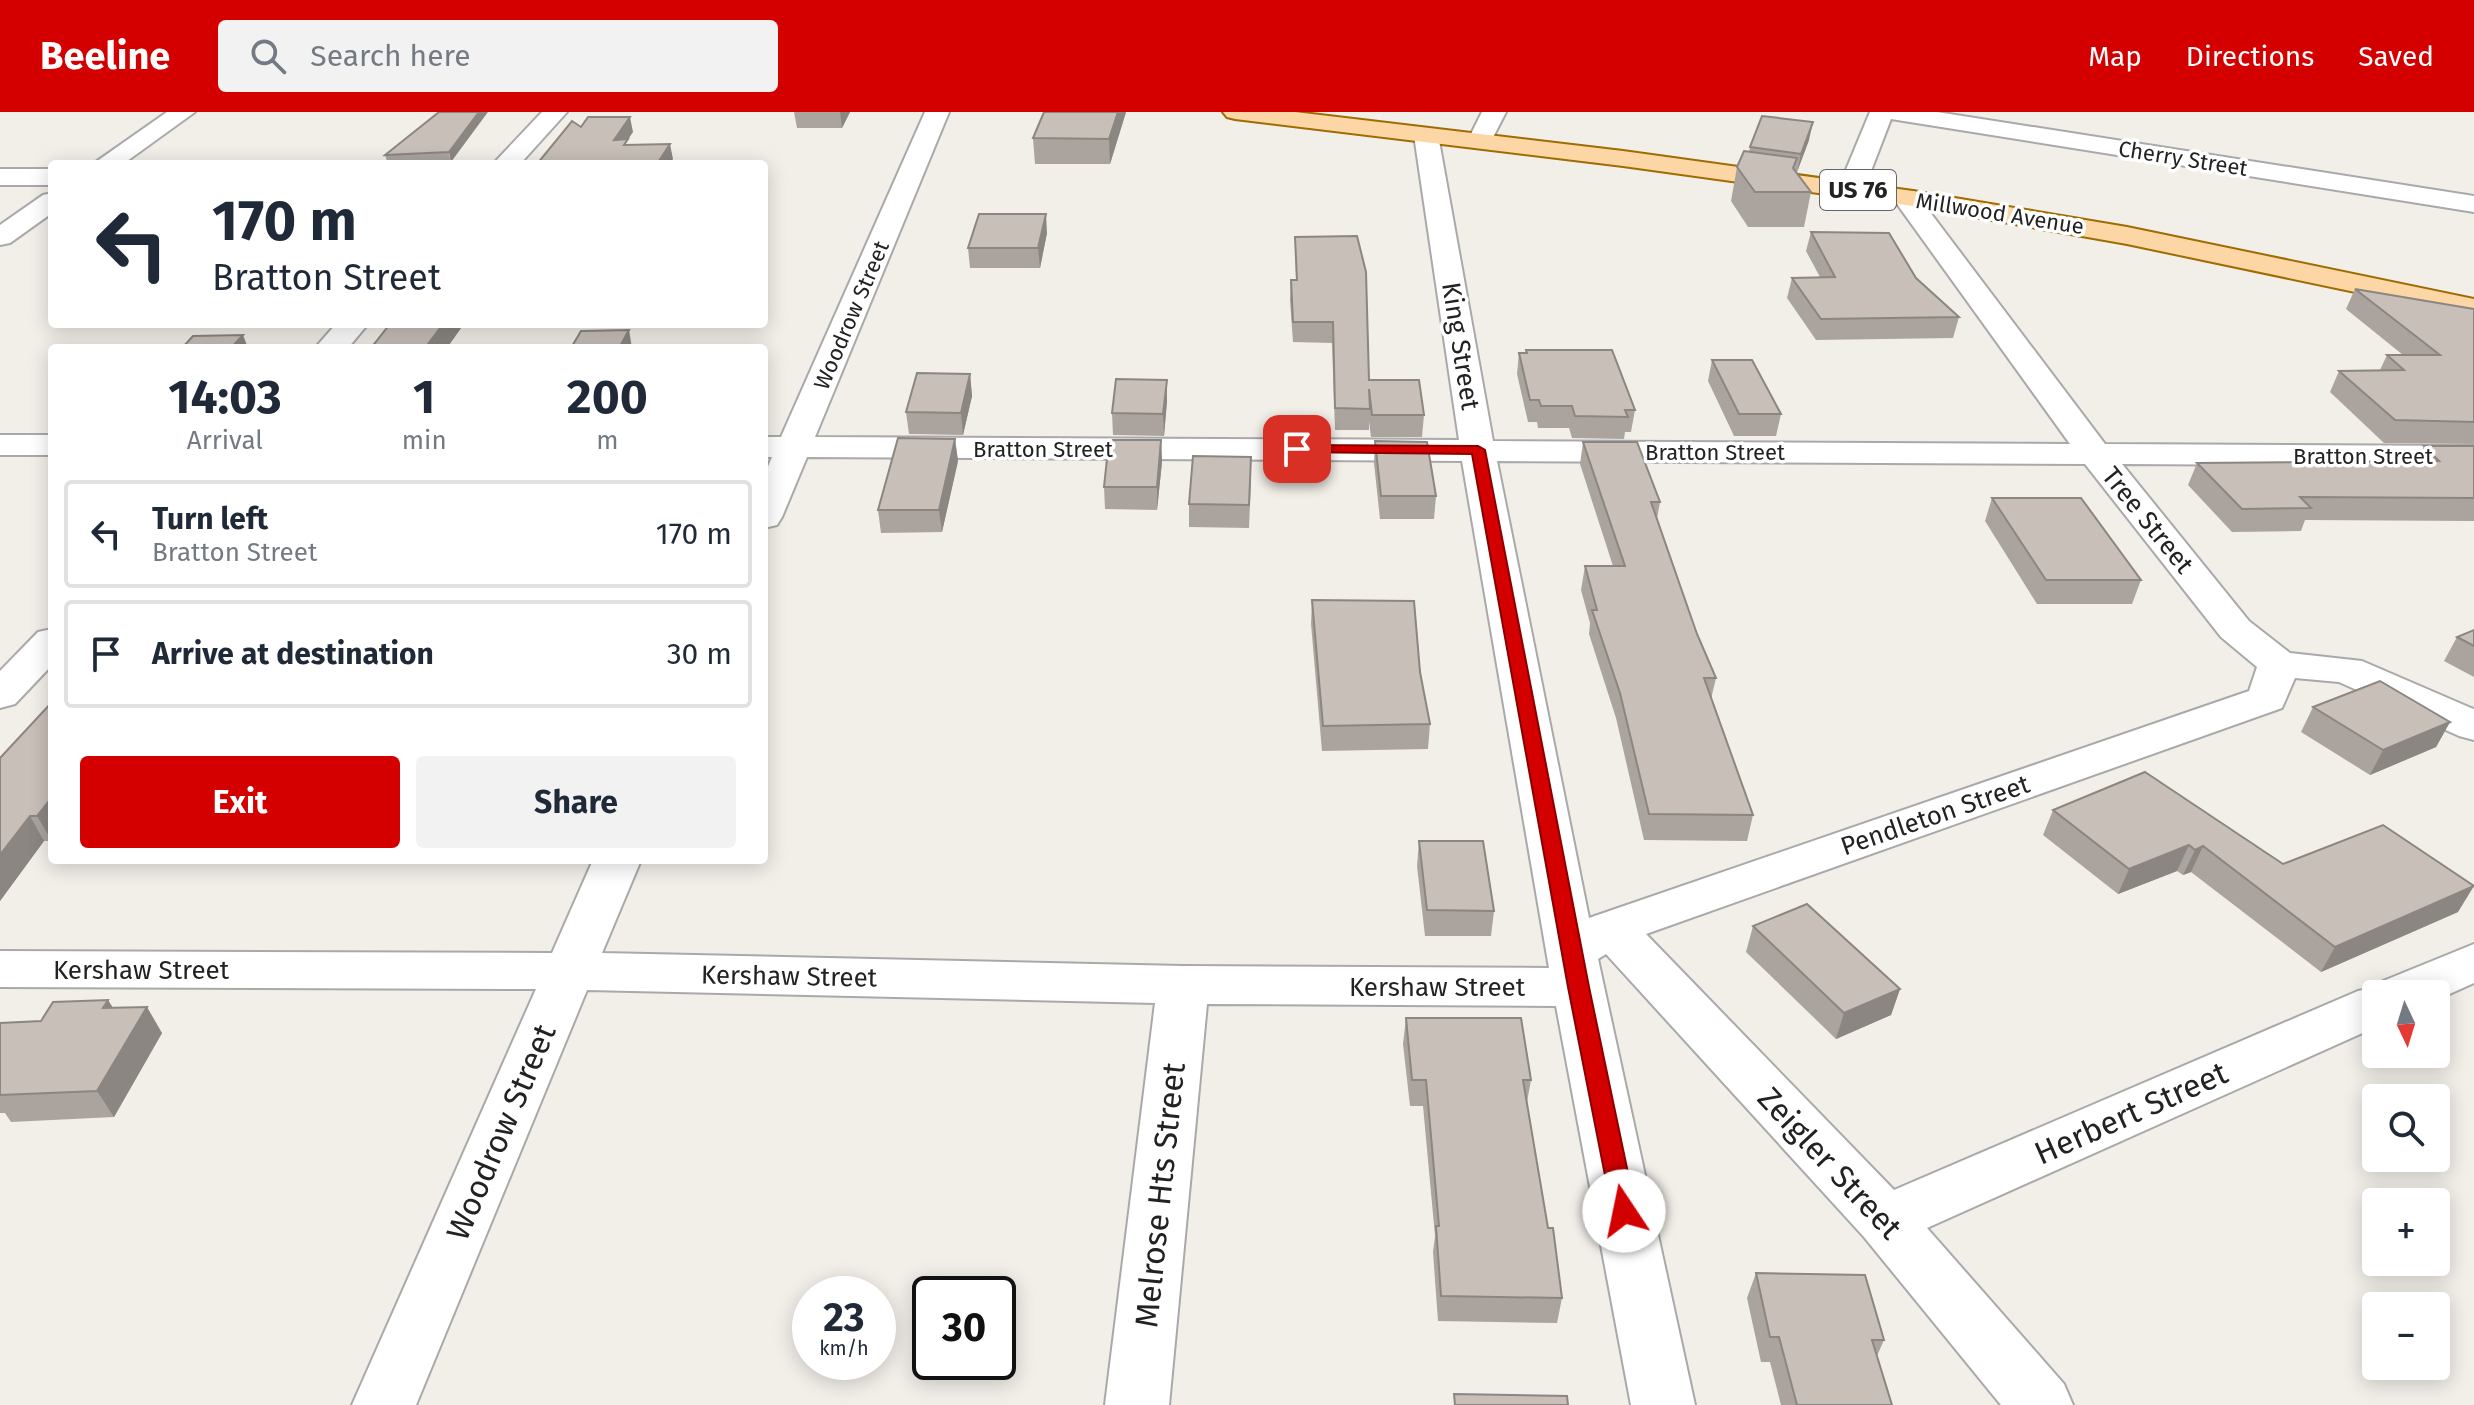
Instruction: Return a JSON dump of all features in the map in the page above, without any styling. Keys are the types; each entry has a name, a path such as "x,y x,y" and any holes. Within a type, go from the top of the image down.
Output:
{"main road":[{"name":"Millwood Avenue","path":"1235,112 1905,197 2139,237 2474,308"}],"street":[{"path":"112,160 183,112"},
{"path":"510,160 555,112"},
{"name":"Woodrow Street","path":"768,499 779,448 937,112"},
{"path":"1479,142 1494,112"},
{"path":"1851,189 1882,112"},
{"name":"Cherry Street","path":"1892,112 2474,204"},
{"name":"King Street","path":"1426,135 1478,450 1587,955 1663,1405"},
{"path":"0,177 48,177"},
{"name":"Tree Street","path":"1905,197 2096,455 2235,629 2279,664"},
{"path":"0,237 48,204"},
{"path":"335,344 349,328"},
{"path":"0,445 48,445"},
{"name":"Bratton Street","path":"779,448 2474,456"},
{"path":"0,695 48,645"},
{"path":"2279,664 2347,670 2474,727"},
{"name":"Pendleton Street","path":"1587,955 2267,699 2279,664"},
{"name":"Woodrow Street","path":"384,1405 615,864"},
{"name":"Kershaw Street","path":"0,969 570,971 1183,985 1587,955"},
{"name":"Zeigler Street","path":"1587,955 1885,1220 2041,1405"},
{"path":"2433,980 2474,962"},
{"name":"Melrose Hts Street","path":"1137,1405 1183,985"},
{"name":"Herbert Street","path":"1885,1220 2362,1011"}],"building":[{"path":"439,112 479,112 449,152 385,155"},
{"path":"1044,112 1118,112 1109,139 1033,138"},
{"path":"1762,116 1813,122 1801,154 1750,147"},
{"path":"588,117 630,117 614,140 628,139 624,145 670,144 660,160 540,160 572,121 581,127"},
{"path":"1744,151 1797,158 1793,168 1811,192 1755,192 1737,167"},
{"path":"979,214 1046,214 1038,248 968,248"},
{"path":"1811,232 1889,233 1916,278 1959,317 1821,319 1792,278 1835,277"},
{"path":"1357,236 1366,272 1369,380 1419,380 1424,415 1372,415 1369,389 1370,409 1335,408 1333,322 1293,322 1291,280 1297,280 1295,237"},
{"path":"2355,289 2474,309 2474,422 2395,420 2339,371 2404,370 2387,355 2440,355"},
{"path":"387,328 440,328 428,344 374,344"},
{"path":"629,330 621,344 573,344 581,331"},
{"path":"243,335 235,344 186,344 193,336"},
{"path":"1526,350 1612,350 1635,410 1625,410 1628,417 1575,416 1572,406 1541,406 1539,400 1530,400 1519,353 1527,353"},
{"path":"1712,360 1752,360 1781,414 1739,414"},
{"path":"917,373 970,374 961,413 906,412"},
{"path":"1116,379 1167,380 1163,414 1112,413"},
{"path":"898,438 955,439 939,510 878,510"},
{"path":"1109,440 1161,440 1157,487 1104,487"},
{"path":"1375,441 1427,442 1436,496 1381,496"},
{"path":"1583,442 1637,442 1660,502 1651,502 1697,634 1716,678 1704,678 1753,815 1649,814 1620,693 1592,610 1597,610 1585,566 1625,566"},
{"path":"2424,446 2474,446 2474,498 2300,497 2311,508 2242,509 2197,463 2439,461"},
{"path":"1193,456 1251,457 1249,505 1189,504"},
{"path":"1992,498 2081,498 2141,580 2046,580"},
{"path":"1312,600 1414,601 1420,672 1430,724 1323,726"},
{"path":"2474,630 2474,646 2457,637"},
{"path":"2380,681 2450,722 2383,750 2313,707"},
{"path":"48,706 48,802 37,816 30,816 0,855 0,758"},
{"path":"2145,772 2283,864 2383,825 2474,886 2335,947 2203,846 2195,850 2189,845 2129,869 2053,810"},
{"path":"1419,841 1483,841 1494,911 1427,910"},
{"path":"1807,904 1900,989 1844,1013 1753,926"},
{"path":"108,1000 103,1008 147,1007 97,1091 0,1095 0,1023 41,1021 53,1002"},
{"path":"1406,1018 1521,1018 1531,1080 1523,1080 1548,1228 1553,1228 1562,1298 1441,1296 1436,1226 1439,1226 1426,1080 1412,1080"},
{"path":"1756,1273 1865,1275 1884,1340 1872,1340 1892,1405 1797,1405 1779,1337 1770,1337"},
{"path":"1454,1394 1567,1396 1568,1405 1455,1405"}],"route":[{"path":"1297,449 1478,450 1578,987 1624,1211"}]}
